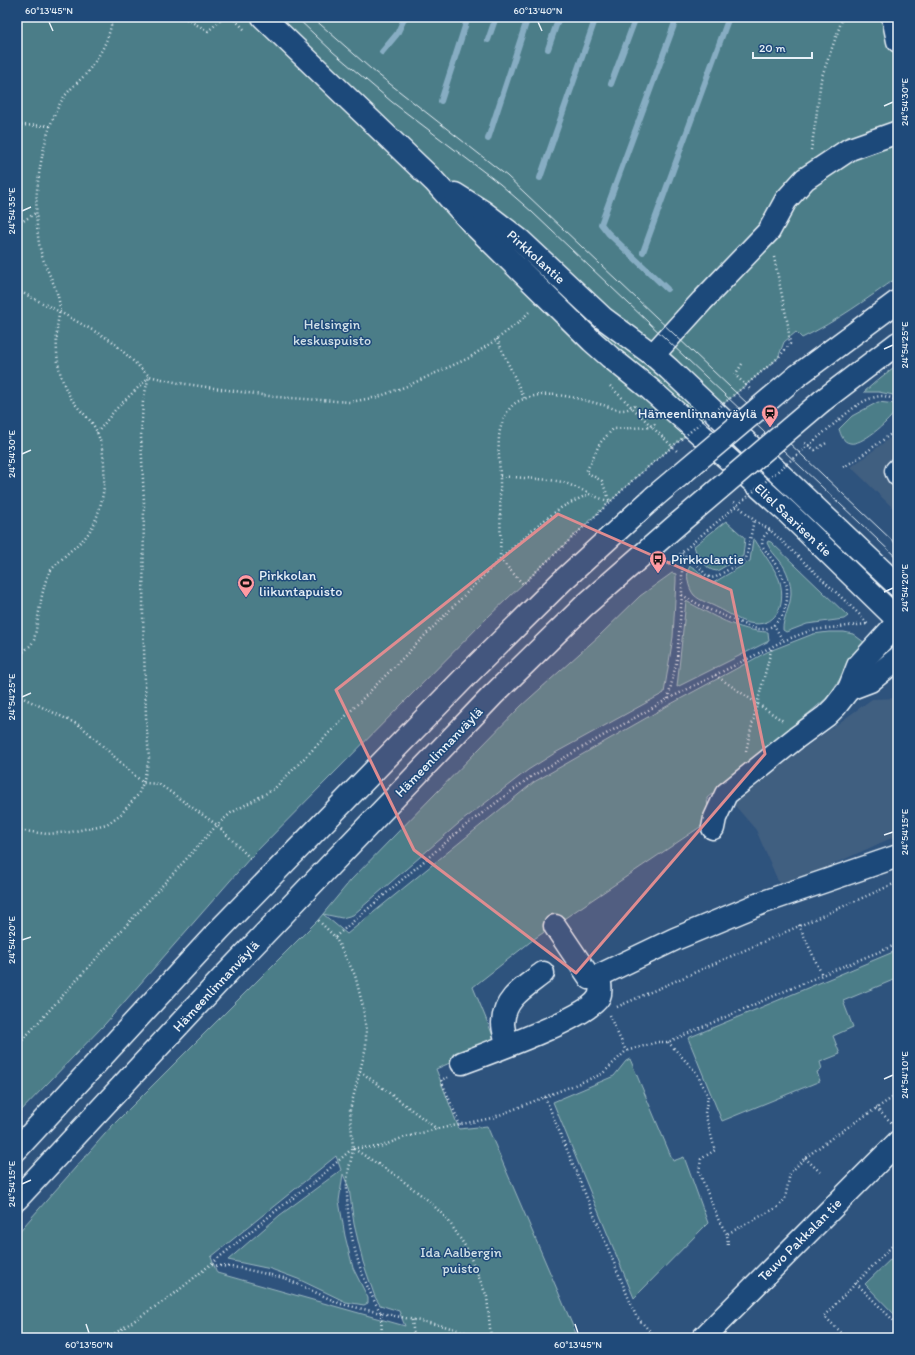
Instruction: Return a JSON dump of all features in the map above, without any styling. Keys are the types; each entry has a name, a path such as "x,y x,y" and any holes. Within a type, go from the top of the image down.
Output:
{"main road":[{"name":"Pirkkolantie","path":"264,17 434,181 471,222 592,341 686,421"},
{"path":"893,17 898,42"},
{"path":"653,355 769,231 786,200 805,179 850,149 898,132"},
{"name":"Pirkkolantie","path":"434,181 482,211 521,241 603,318 653,355 705,404"},
{"path":"17,1149 220,929 469,673 561,582 654,497 797,376 898,301"},
{"name":"Hämeenlinnanväylä","path":"17,1199 227,973 487,701 584,606 822,401 898,343"},
{"name":"Eliel Saarisen tie","path":"705,404 898,586"},
{"name":"Eliel Saarisen tie","path":"686,421 787,512 898,621"},
{"path":"898,469 896,471 898,475"},
{"path":"714,828 715,818 732,789 826,716 849,689 858,666 898,621"},
{"path":"849,689 870,682 898,658"},
{"path":"462,1063 551,1028 583,1012 602,994 675,940 764,902 898,856"},
{"path":"555,926 602,994"},
{"path":"507,1045 503,1024 505,1010 511,998 543,973"},
{"name":"Teuvo Pakkalan tie","path":"703,1338 896,1134"}],"path":[{"path":"17,657 34,640 42,597 49,572 72,548 87,536 101,507 104,486 103,452 92,423 73,402 63,381 57,361 57,330 60,312 54,284 48,273 37,239 37,184 43,147 64,97 97,60 112,26 112,17"},
{"path":"183,17 208,31 225,17"},
{"path":"805,179 816,119 821,79 844,17"},
{"path":"17,125 51,126"},
{"path":"17,225 37,212"},
{"path":"632,408 620,410 567,396 544,394 524,398 516,402 504,417 500,430 499,444 501,525 500,558 523,584 635,478 778,358 790,344 788,325 777,277 769,231"},
{"path":"17,290 112,341 149,376 179,383 276,397 350,402 378,397 407,386 469,358 497,339 534,307"},
{"path":"497,339 524,398"},
{"path":"97,433 115,410 149,376"},
{"path":"17,830 47,834 63,833 107,824 121,814 138,795 143,783 149,759 146,716 143,615 144,502 141,437 143,401 149,376"},
{"path":"610,386 679,453"},
{"path":"668,565 698,538 859,404 883,396 898,401"},
{"path":"610,502 602,481 586,472 600,443 613,429 651,427 661,418"},
{"path":"843,467 854,461 898,429"},
{"path":"500,476 563,482 610,502"},
{"path":"17,1046 217,825 231,813 274,789 500,558 538,525 556,512 589,494"},
{"path":"335,936 465,826 532,776 668,699 783,641 812,630 867,624 770,530 754,520 730,500"},
{"path":"682,553 696,563 706,575 711,578 716,577 746,559 754,520"},
{"path":"682,595 703,607 750,628 757,630 774,625 784,614 787,600 787,586 779,569 763,547 762,539 770,530"},
{"path":"668,699 677,660 682,595 682,553"},
{"path":"774,625 783,641"},
{"path":"732,789 772,646"},
{"path":"715,675 802,734"},
{"path":"17,695 81,726 143,783 159,784 217,825 250,858"},
{"path":"626,1051 602,994 799,925 898,882"},
{"path":"318,920 335,936 354,975 364,1007 366,1047 350,1110 353,1148 346,1187 348,1218 360,1266 372,1299 381,1313 382,1338"},
{"path":"799,925 822,975"},
{"path":"108,1338 173,1295 212,1265 353,1148 380,1147 402,1138 492,1118 602,1074 626,1051 658,1042 668,1042 822,975 898,944"},
{"path":"668,1042 696,1072 708,1096 705,1113 715,1150 701,1159 699,1172 719,1221 727,1234 728,1244"},
{"path":"360,1071 437,1129"},
{"path":"727,1234 778,1207 785,1199 790,1173 805,1158 898,1094"},
{"path":"545,1097 636,1316 656,1338"},
{"path":"876,1108 896,1134"},
{"path":"353,1148 394,1174 429,1201 448,1220 467,1249 487,1297 491,1338"},
{"path":"805,1158 820,1172"},
{"path":"847,1338 824,1316 898,1240"},
{"path":"212,1265 240,1268 284,1278 341,1304 444,1326 475,1335 479,1338"},
{"path":"856,1283 898,1325"},
{"path":"412,1320 414,1338"}],"highlighted area":[{"path":"558,514 731,590 765,754 576,973 414,850 336,690"}],"shaded area":[{"path":"898,432 898,513 851,467"},
{"path":"898,698 898,835 781,888 756,830 731,801 872,699"}],"green space":[{"name":"Pirkkolan liikuntapuisto","path":"17,17 898,17 898,277 852,309 815,331 802,338 796,332 784,342 778,358 635,478 489,616 250,858 105,1024 17,1115"},
{"path":"898,364 898,396 879,392 864,392 880,378"},
{"path":"878,402 896,404 895,411 891,417 861,441 850,443 846,441 839,429 852,416"},
{"path":"726,521 745,538 743,556 717,571 712,570 706,566 699,554 696,552 694,546"},
{"path":"753,539 779,578 781,591 780,607 777,613 772,619 758,624 741,620 696,597 690,588 687,576 690,566 713,583 750,561"},
{"path":"768,541 771,542 848,616 844,619 807,624 786,632 783,630 791,598 790,585 785,568 770,548 767,543"},
{"name":"Ida Aalbergin puisto","path":"672,573 676,574 673,637 664,693 555,753 528,770 458,824 353,915 342,918 323,914 347,934 534,782 669,705 767,652 813,634 829,632 844,632 853,634 865,643 828,697 707,798 709,821 534,939 473,987 496,1043 436,1069 459,1129 487,1126 578,1338 17,1338 17,1234 112,1126 318,920 351,880 521,706 599,636 640,596","holes":["336,1156 341,1170 280,1215 228,1260 271,1269 298,1279 346,1302 364,1305 368,1303 368,1298 353,1268 345,1236 339,1201 343,1174 349,1188 354,1224 363,1262 375,1297 380,1305 399,1311 405,1326 217,1273 211,1257"]},
{"path":"686,601 715,617 746,629 768,632 769,641 677,687"},
{"path":"898,950 898,978 843,1001 853,1027 833,1036 840,1054 820,1062 822,1069 817,1072 820,1081 722,1121 688,1038"},
{"path":"630,1059 673,1161 684,1157 708,1223 634,1298 553,1102 614,1076 626,1061"},
{"path":"898,1252 898,1318 865,1284"}],"waterway":[{"path":"382,52 397,34 405,17"},
{"path":"441,101 468,17"},
{"path":"488,40 496,17"},
{"path":"488,139 528,17"},
{"path":"548,49 559,17"},
{"path":"540,178 596,17"},
{"path":"611,84 636,17"},
{"path":"667,289 608,233 601,224 677,17"},
{"path":"643,252 729,17"}],"tram line":[{"path":"296,17 333,52 392,102 500,184 532,212 898,559"},
{"path":"312,17 371,69 507,176 898,546"}],"place":[{"name":"Hämeenlinnanväylä","path":"770,428"},
{"name":"Pirkkolantie","path":"658,574"},
{"name":"Pirkkolan liikuntapuisto","path":"246,598"}],"park label":[{"name":"Helsingin keskuspuisto","path":"332,332"}]}
